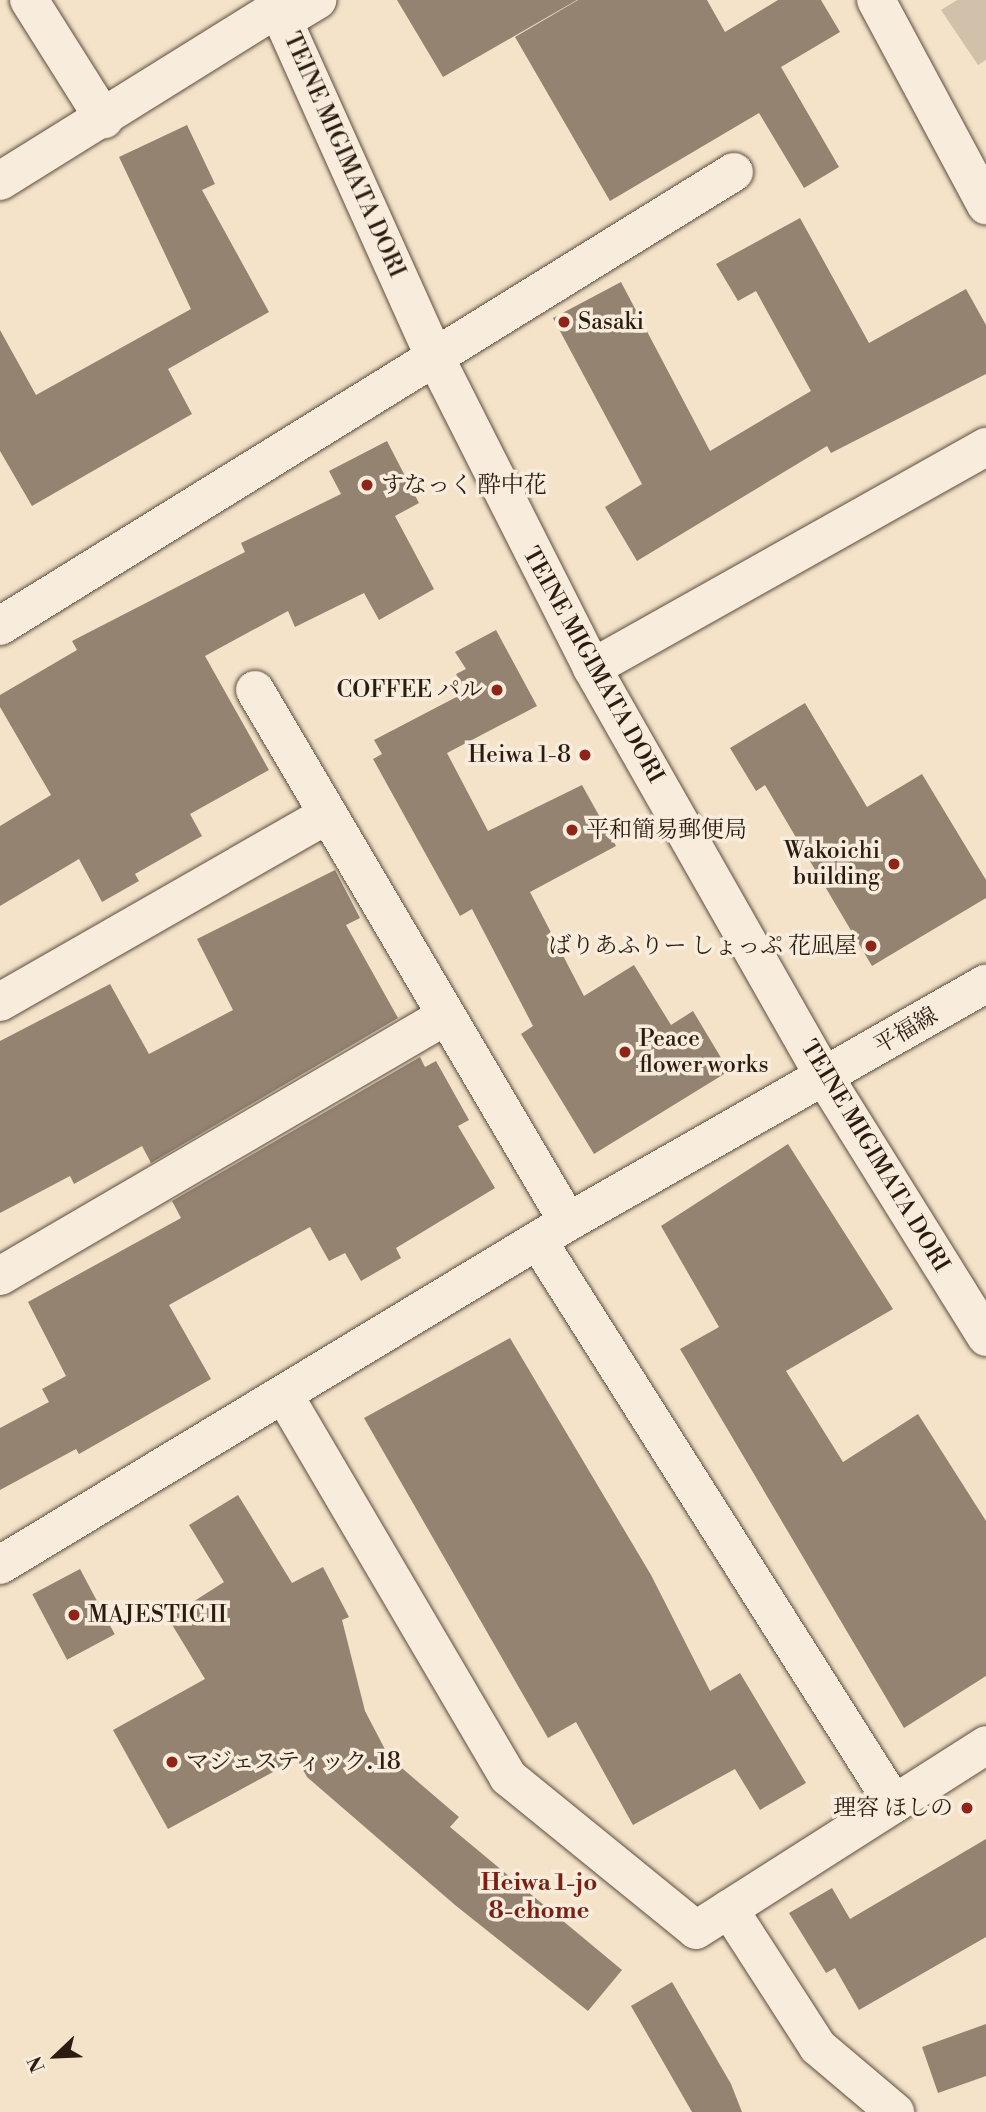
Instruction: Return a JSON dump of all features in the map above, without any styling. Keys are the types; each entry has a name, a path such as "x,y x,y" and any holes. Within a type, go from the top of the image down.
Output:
{"street":[{"path":"29,0 104,119"},
{"path":"0,181 279,9 317,0"},
{"path":"876,0 986,205"},
{"name":"TEINE MIGIMATA DORI","path":"279,9 433,353 592,668 825,1078 986,1338"},
{"path":"0,626 433,353 734,172"},
{"path":"592,668 986,447"},
{"path":"255,690 444,1017 553,1232 894,1804"},
{"path":"0,1002 328,814"},
{"name":"平福線","path":"0,1565 553,1232 986,984"},
{"path":"0,1276 444,1017"},
{"path":"284,1395 508,1777 696,1930 986,1745"},
{"path":"729,1909 818,2047 895,2112"}],"shaded area":[{"path":"957,0 986,0 986,60 978,65 941,10"}],"building":[{"path":"397,0 577,0 443,77"},
{"path":"578,0 707,0 725,32 778,0 821,0 840,32 781,67 839,167 804,188 759,113 610,201 515,37"},
{"path":"187,125 215,184 202,190 269,312 168,369 192,414 32,506 0,451 0,330 36,395 191,309 119,157"},
{"path":"800,218 869,343 966,289 986,325 986,374 831,453 827,446 637,561 605,507 642,484 553,318 621,282 710,451 811,391 756,291 738,301 716,264"},
{"path":"387,441 419,503 395,516 434,589 379,620 364,593 295,627 288,611 205,656 269,770 190,814 202,836 135,874 139,881 102,902 79,859 0,906 0,826 51,795 0,707 0,695 77,650 72,641 245,552 241,543 341,494 329,471"},
{"path":"496,630 537,706 447,753 488,831 582,785 616,846 530,892 584,996 634,965 671,1025 693,1011 729,1071 594,1154 521,1034 533,1026 472,909 460,916 373,759 382,754 374,740 466,692 456,674 466,669 455,652"},
{"name":"Wakoichi building","path":"805,703 867,807 922,774 986,880 986,898 872,966 765,785 756,791 730,748"},
{"path":"335,870 360,918 346,925 398,1018 151,1163 142,1146 74,1184 70,1176 0,1213 0,1041 110,984 149,1054 233,1010 197,939"},
{"path":"420,1057 425,1067 436,1061 469,1120 458,1126 495,1188 396,1248 401,1258 361,1281 345,1253 329,1261 310,1227 169,1305 211,1379 79,1454 76,1449 0,1490 0,1428 49,1402 42,1389 66,1376 28,1302 181,1218 172,1201"},
{"path":"788,1144 893,1309 786,1371 843,1462 918,1414 986,1521 986,1676 904,1728 680,1349 719,1327 661,1226"},
{"path":"510,1338 651,1575 710,1691 740,1673 806,1783 760,1810 735,1769 633,1825 576,1722 548,1738 364,1418"},
{"path":"238,1495 292,1583 323,1567 349,1617 342,1620 365,1711 389,1757 459,1817 450,1827 622,1970 588,2011 455,1905 307,1777 297,1759 168,1829 113,1730 205,1679 168,1618 224,1582 189,1525"},
{"name":"MAJESTIC II","path":"80,1569 115,1634 67,1660 32,1594"},
{"path":"986,1839 986,1937 859,2010 835,1968 826,1973 789,1913 832,1888 850,1919"},
{"path":"672,1982 731,2084 742,2112 692,2112 631,2006"},
{"path":"986,2024 986,2076 938,2093 922,2047"}],"place":[{"name":"Sasaki","path":"564,322"},
{"name":"すなっく 酔中花","path":"367,485"},
{"name":"COFFEE パル","path":"497,690"},
{"name":"Heiwa 1-8","path":"585,755"},
{"name":"平和簡易郵便局","path":"572,830"},
{"name":"Wakoichi building","path":"894,864"},
{"name":"ばりあふりー しょっぷ 花凪屋","path":"871,946"},
{"name":"Peace flower works","path":"625,1052"},
{"name":"MAJESTIC II","path":"74,1615"},
{"name":"マジェスティック. 18","path":"172,1762"},
{"name":"理容 ほしの","path":"967,1808"}],"district":[{"name":"Heiwa 1-jo 8-chome","path":"539,1898"}]}
